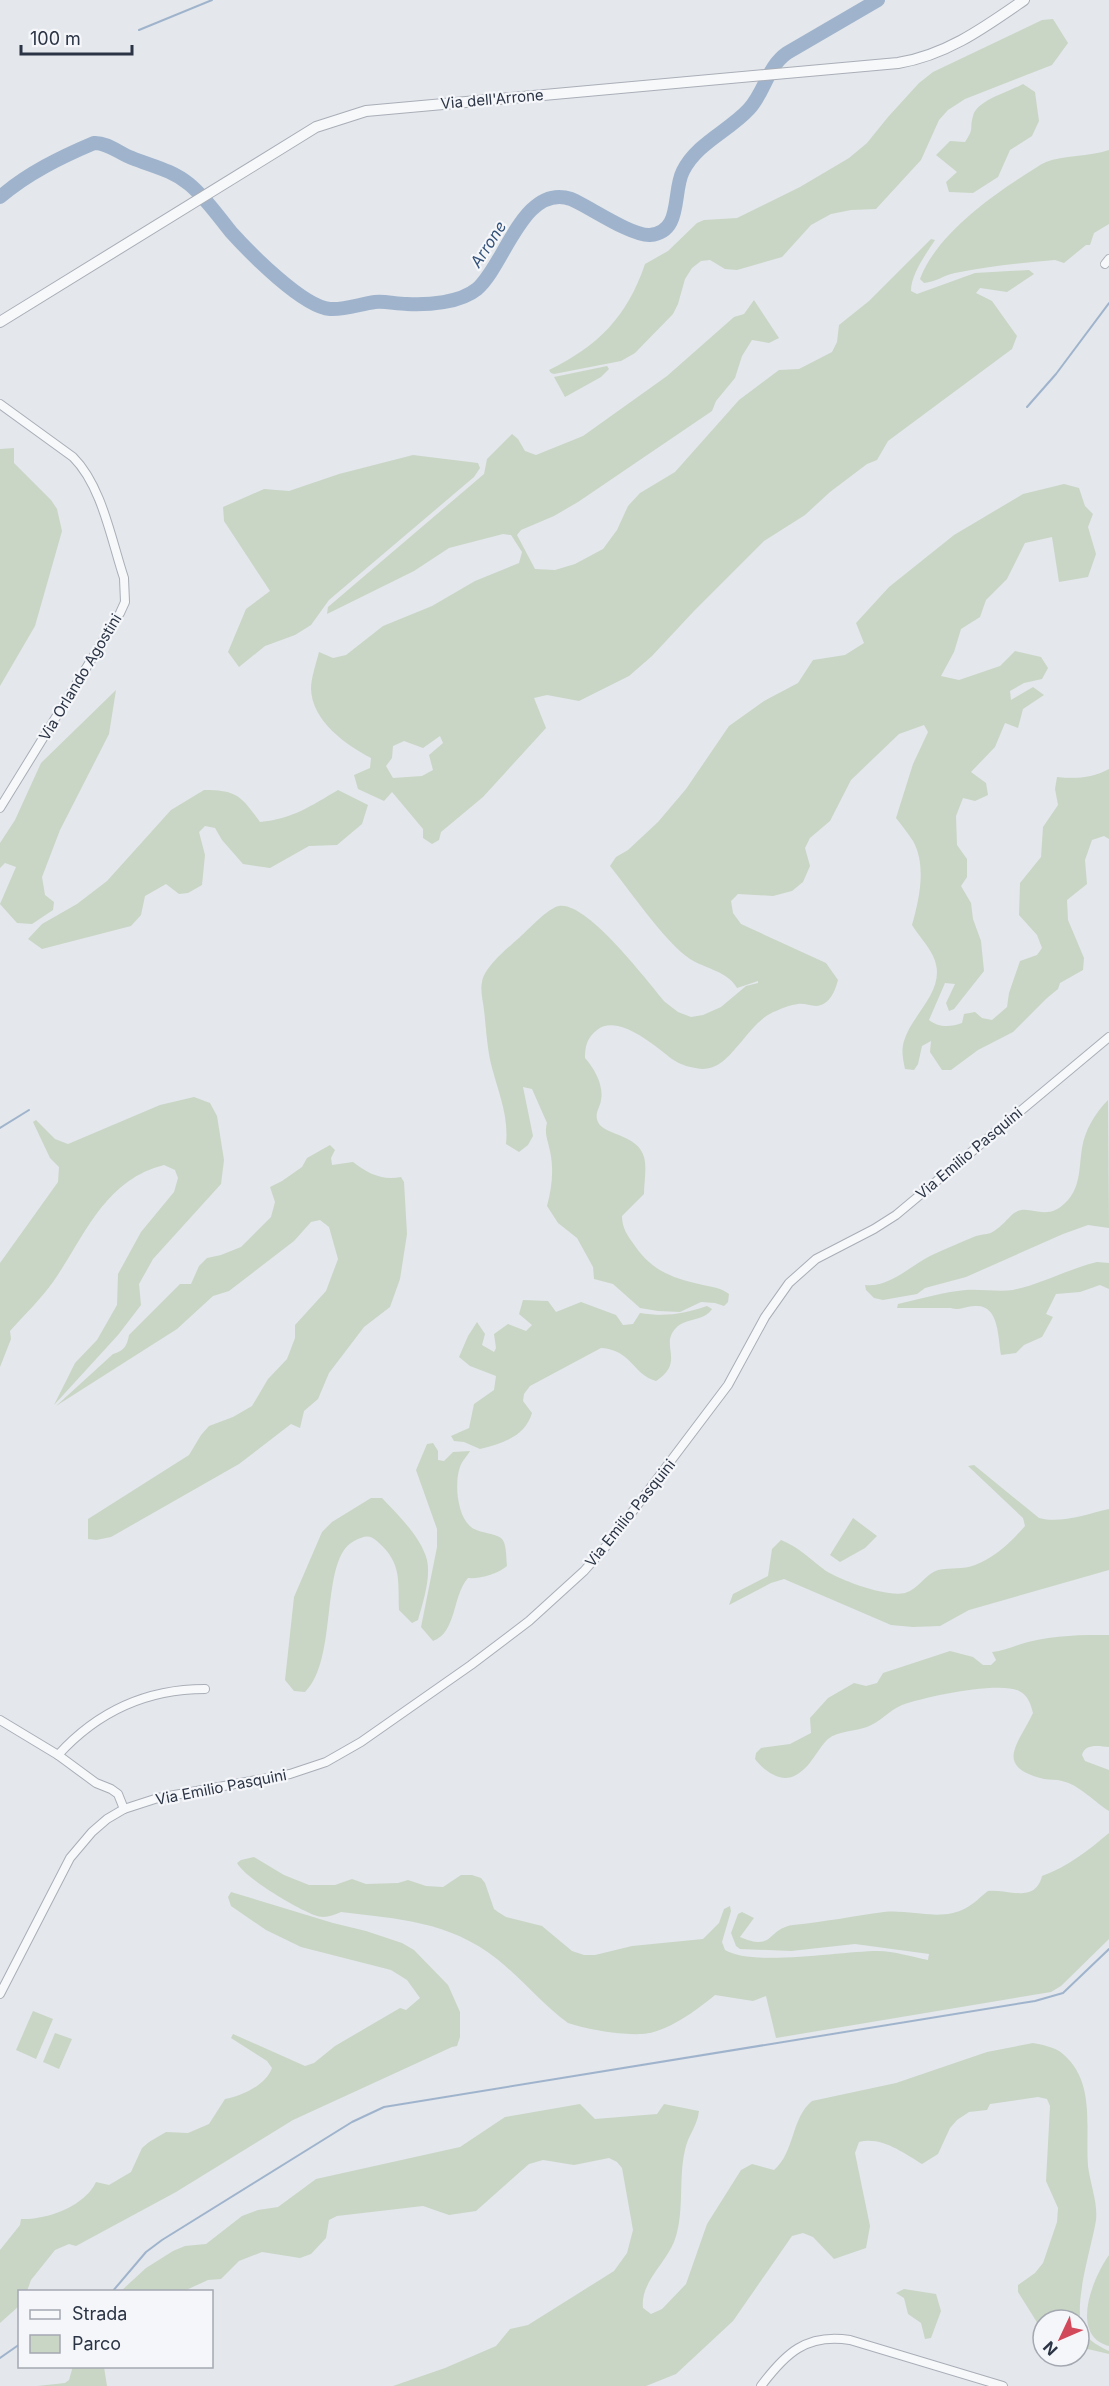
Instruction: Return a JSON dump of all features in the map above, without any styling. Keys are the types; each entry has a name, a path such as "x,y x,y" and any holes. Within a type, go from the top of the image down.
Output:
{"street":[{"name":"Via dell'Arrone","path":"0,322 316,127 366,111 886,65 925,57 973,35 1024,0"},
{"name":"Via Orlando Agostini","path":"0,404 73,457 83,467 93,483 126,589 120,613 0,808"},
{"name":"Via Emilio Pasquini","path":"0,1994 70,1858 92,1832 124,1809 158,1798 290,1774 327,1762 370,1736 529,1622 584,1571 614,1537 728,1385 765,1317 793,1278 816,1259 896,1215 1109,1037"},
{"path":"58,1755 127,1703 174,1691 205,1689"},
{"path":"0,1720 58,1755 96,1783 118,1794 124,1809"},
{"path":"761,2386 774,2369 793,2351 812,2341 835,2338 849,2340 1003,2386"}],"green space":[{"path":"1053,19 1068,43 1052,65 965,99 948,110 939,120 921,160 876,209 831,214 811,225 782,257 737,270 725,269 710,260 701,261 692,268 685,279 673,314 635,353 621,361 551,373 549,370 582,351 609,328 629,300 645,264 668,251 697,223 704,220 737,218 800,187 849,158 867,143 919,83 933,72 1042,20"},
{"path":"1023,84 1035,92 1039,121 1032,136 1010,150 998,177 973,193 949,192 946,182 957,172 936,155 950,141 965,142 971,131 973,116 981,105"},
{"path":"1109,150 1109,224 1094,233 1090,245 1086,245 1064,263 1055,260 980,268 924,283 920,279 938,248 951,233 980,206 1011,184 1046,162"},
{"path":"931,239 935,240 913,278 911,291 917,294 975,273 1029,270 1034,274 1007,292 980,288 976,293 992,301 1017,336 1012,349 888,441 877,460 867,464 830,492 805,515 764,541 652,656 629,676 579,701 547,695 534,698 546,728 483,797 441,832 439,840 432,844 423,838 423,829 392,792 384,801 358,789 354,775 370,768 371,758 341,739 317,711 311,689 319,652 333,658 346,655 383,626 432,606 475,581 519,563 522,552 511,535 503,534 449,548 414,571 327,614 328,607 484,474 487,459 512,434 525,451 536,455 583,436 667,376 734,317 744,314 754,300 779,338 769,343 752,340 742,356 735,378 716,401 712,411 578,502 554,516 521,530 517,535 535,569 555,570 575,564 603,549 617,530 628,506 640,493 675,472 739,400 779,370 799,369 832,352 837,342 839,325 869,301","holes":["440,736 443,743 429,755 433,770 422,776 393,778 386,766 392,758 393,746 404,741 423,748"]},
{"path":"607,366 609,369 601,377 565,397 554,377"},
{"path":"14,448 14,463 51,500 57,509 62,531 35,626 0,686 0,449"},
{"path":"413,455 478,463 480,468 474,477 329,600 311,625 295,635 265,646 239,667 228,652 246,609 270,591 224,521 223,507 264,489 289,491 339,474"},
{"path":"1064,484 1079,488 1085,506 1093,514 1088,527 1096,554 1088,577 1059,582 1052,537 1025,543 1007,579 986,600 980,617 961,629 954,652 941,676 959,680 1000,666 1015,651 1041,657 1048,668 1042,679 1024,683 1010,691 1011,700 1033,687 1044,695 1023,709 1018,728 1005,723 995,747 971,772 986,783 988,795 975,801 963,798 956,816 957,845 967,859 967,877 961,886 971,903 973,919 981,941 984,971 954,1009 949,1011 946,1003 955,984 945,983 929,1020 941,1026 954,1025 962,1023 964,1014 975,1012 982,1018 992,1020 1007,1007 1009,993 1020,961 1037,955 1042,948 1037,935 1019,915 1020,883 1041,857 1043,827 1058,805 1055,789 1057,777 1084,777 1109,769 1109,839 1104,836 1092,840 1085,860 1087,884 1067,900 1068,920 1084,958 1083,970 1060,983 1058,989 1013,1032 978,1050 951,1070 942,1070 930,1052 931,1041 922,1046 918,1064 914,1070 905,1069 902,1052 904,1041 933,990 937,968 931,952 912,925 919,894 920,861 913,841 896,818 913,764 928,732 924,725 899,734 851,780 830,821 810,838 805,848 810,866 803,882 792,891 773,896 738,894 731,901 733,913 741,924 826,963 838,980 833,993 825,1003 816,1006 792,1005 771,1013 757,1024 725,1060 709,1068 694,1068 679,1063 625,1028 606,1026 597,1030 587,1042 585,1058 595,1072 602,1094 597,1116 598,1122 606,1130 635,1144 641,1149 644,1157 644,1194 622,1216 626,1232 642,1255 664,1273 717,1288 729,1294 728,1302 724,1306 701,1302 680,1312 640,1308 613,1284 594,1279 593,1267 577,1238 558,1223 547,1206 552,1172 546,1134 547,1123 532,1089 523,1087 533,1136 528,1145 519,1152 506,1144 506,1123 491,1064 481,992 481,985 487,970 544,915 559,906 571,908 600,929 616,944 665,1002 678,1012 691,1017 703,1015 721,1007 746,986 758,983 758,981 737,988 722,974 690,959 669,941 610,866 616,857 628,850 658,822 686,789 729,726 764,701 798,683 813,660 845,655 864,643 856,623 889,587 954,535 1023,494"},
{"path":"116,690 109,734 60,830 42,877 45,895 54,902 53,910 32,924 17,923 0,904 16,867 5,863 0,868 0,843 15,820 41,763"},
{"path":"204,790 224,791 237,796 243,800 260,822 292,815 338,790 368,805 362,824 337,845 309,846 270,868 243,864 222,840 215,828 205,826 199,832 205,855 202,885 188,893 179,894 166,884 145,896 141,915 131,926 42,949 28,939 42,924 77,904 107,881 171,810"},
{"path":"194,1097 210,1103 217,1116 224,1160 221,1184 153,1259 139,1284 141,1305 118,1335 54,1405 75,1363 97,1340 117,1305 118,1274 141,1232 174,1192 178,1178 175,1170 164,1165 143,1172 111,1196 86,1229 48,1288 10,1331 11,1339 0,1367 0,1263 58,1182 59,1167 50,1158 33,1122 36,1120 55,1139 68,1144 160,1105"},
{"path":"1108,1100 1109,1228 1088,1225 966,1277 925,1288 917,1294 883,1300 874,1298 866,1290 865,1285 891,1280 930,1256 976,1236 992,1232 1020,1210 1045,1212 1060,1207 1068,1200 1075,1188 1083,1141 1088,1128"},
{"path":"330,1145 335,1150 331,1158 332,1165 353,1162 375,1175 387,1178 401,1177 404,1182 407,1234 400,1279 390,1307 364,1327 329,1373 318,1399 304,1411 300,1428 291,1424 239,1464 111,1537 88,1539 88,1519 189,1455 209,1426 233,1417 252,1406 268,1379 287,1359 295,1338 295,1325 326,1291 338,1259 329,1227 320,1220 311,1222 294,1241 229,1291 213,1296 177,1329 56,1406 113,1354 122,1350 129,1335 180,1284 191,1284 199,1266 207,1258 241,1247 271,1217 275,1202 270,1187 302,1167 307,1158"},
{"path":"1097,1262 1109,1263 1109,1289 1100,1285 1080,1292 1056,1294 1046,1314 1053,1317 1042,1337 1024,1345 1016,1353 1001,1355 996,1323 989,1310 983,1307 897,1308 898,1304 957,1291 1013,1290"},
{"path":"523,1300 548,1301 556,1312 581,1302 616,1315 623,1325 633,1324 640,1313 674,1314 707,1306 712,1309 705,1316 684,1322 671,1334 669,1367 665,1374 656,1381 648,1378 626,1357 601,1348 530,1386 524,1394 523,1401 532,1413 524,1428 512,1438 480,1449 464,1442 454,1441 451,1436 469,1428 474,1404 494,1390 496,1376 470,1366 459,1357 468,1336 477,1322 485,1334 482,1345 494,1352 496,1348 494,1334 508,1324 526,1331 532,1325 519,1314"},
{"path":"433,1443 438,1451 438,1460 444,1461 453,1452 470,1451 458,1474 458,1501 468,1524 474,1529 498,1536 503,1540 507,1566 489,1575 468,1578 459,1594 446,1630 433,1641 421,1627 437,1547 437,1529 416,1470 427,1444"},
{"path":"974,1465 1039,1518 1065,1519 1109,1509 1109,1570 969,1610 940,1626 891,1625 784,1579 771,1583 729,1605 733,1594 768,1576 772,1549 781,1540 833,1575 864,1587 897,1594 910,1591 938,1570 970,1567 989,1558 1008,1544 1025,1526 1023,1518 968,1466"},
{"path":"371,1498 382,1498 408,1527 424,1551 428,1574 418,1620 412,1623 399,1610 397,1573 386,1550 375,1539 369,1537 354,1541 343,1551 336,1568 322,1657 315,1677 305,1692 294,1691 285,1680 294,1597 322,1532 332,1522"},
{"path":"853,1518 877,1536 865,1548 840,1562 830,1555"},
{"path":"1079,1635 1109,1635 1109,1747 1089,1747 1082,1755 1085,1761 1109,1770 1109,1811 1069,1783 1044,1779 1028,1774 1019,1768 1014,1761 1016,1745 1033,1713 1025,1695 1009,1688 961,1691 902,1705 867,1727 832,1736 800,1773 789,1778 772,1774 755,1759 756,1753 761,1748 790,1744 811,1733 810,1718 828,1698 854,1683 866,1686 877,1683 883,1673 950,1651 973,1657 983,1665 991,1665 996,1660 992,1652 1028,1642"},
{"path":"1109,1833 1109,1939 1061,1986 1051,1992 776,2038 766,1996 753,2001 715,1995 690,2014 651,2033 605,2032 568,2023 497,1959 479,1946 442,1929 403,1920 341,1912 324,1917 314,1915 261,1885 237,1863 254,1857 284,1875 309,1885 335,1885 352,1879 366,1884 398,1883 408,1880 426,1886 443,1887 461,1875 472,1875 481,1878 485,1883 494,1909 498,1912 506,1917 542,1926 572,1951 584,1955 595,1955 632,1946 703,1939 719,1923 724,1909 730,1906 731,1911 722,1942 725,1950 738,1955 776,1958 878,1951 928,1960 929,1954 855,1944 791,1951 740,1949 736,1946 731,1933 738,1914 742,1912 754,1918 740,1937 759,1942 770,1938 784,1927 793,1925 884,1912 936,1915 956,1912 969,1906 988,1891 1027,1893 1033,1890 1042,1876 1077,1858"},
{"path":"231,1892 366,1931 402,1943 414,1950 448,1985 460,2012 460,2037 457,2046 293,2120 176,2192 76,2246 69,2244 55,2250 31,2280 27,2290 18,2290 18,2307 0,2323 0,2250 20,2225 21,2219 42,2217 74,2205 91,2191 96,2182 109,2185 131,2172 142,2148 149,2142 166,2132 188,2133 209,2124 225,2099 253,2089 265,2080 272,2068 267,2061 231,2038 233,2034 305,2066 314,2063 335,2046 400,2008 406,2010 420,1998 407,1980 391,1970 301,1947 266,1930 231,1906 228,1897"},
{"path":"33,2011 53,2019 36,2059 16,2050"},
{"path":"55,2033 72,2039 59,2069 43,2062"},
{"path":"1033,2043 1053,2048 1063,2054 1073,2065 1085,2092 1088,2166 1096,2213 1080,2308 1031,2308 1031,2313 1018,2292 1018,2285 1035,2273 1043,2263 1057,2222 1058,2208 1046,2181 1050,2106 1047,2099 1038,2097 990,2104 987,2110 969,2112 950,2128 938,2154 922,2164 884,2143 859,2142 855,2153 870,2226 866,2248 834,2259 813,2237 803,2233 792,2236 733,2321 676,2374 646,2386 393,2386 445,2368 496,2346 510,2329 528,2325 614,2271 627,2253 633,2230 622,2168 609,2158 574,2165 543,2160 529,2164 476,2211 449,2215 423,2206 337,2216 329,2220 326,2238 311,2254 300,2258 262,2252 239,2261 221,2279 208,2280 186,2290 122,2290 146,2268 173,2251 185,2246 206,2244 242,2216 258,2210 278,2207 316,2179 460,2147 505,2117 580,2104 595,2119 657,2114 664,2104 699,2111 686,2145 679,2219 674,2242 645,2290 643,2308 651,2314 662,2309 686,2284 707,2224 741,2170 752,2164 774,2170 786,2154 800,2116 812,2101 896,2083 987,2052"},
{"path":"1109,2255 1109,2346 1097,2340 1091,2331 1091,2308 1088,2308 1092,2290"},
{"path":"904,2289 936,2294 941,2311 931,2338 925,2339 921,2323 908,2314 904,2298 896,2293"},
{"path":"1091,2339 1109,2351 1109,2354 1091,2350"},
{"path":"72,2368 104,2368 107,2386 37,2386 65,2383 69,2380"}],"waterway":[{"path":"139,30 212,0"},
{"name":"Arrone","path":"0,197 45,166 94,143 99,143 169,172 189,184 264,265 292,289 319,306 336,309 375,302 424,304 453,300 477,289 487,278 516,229 528,214 540,203 554,197 571,199 642,234 650,235 668,227 675,210 680,180 689,161 749,109 780,59 878,0"},
{"path":"1027,407 1056,374 1109,303"},
{"path":"0,1128 29,1110"},
{"path":"114,2290 146,2252 162,2240 352,2122 384,2107 1035,2001 1063,1993 1109,1949"},
{"path":"0,2358 18,2345"}]}
